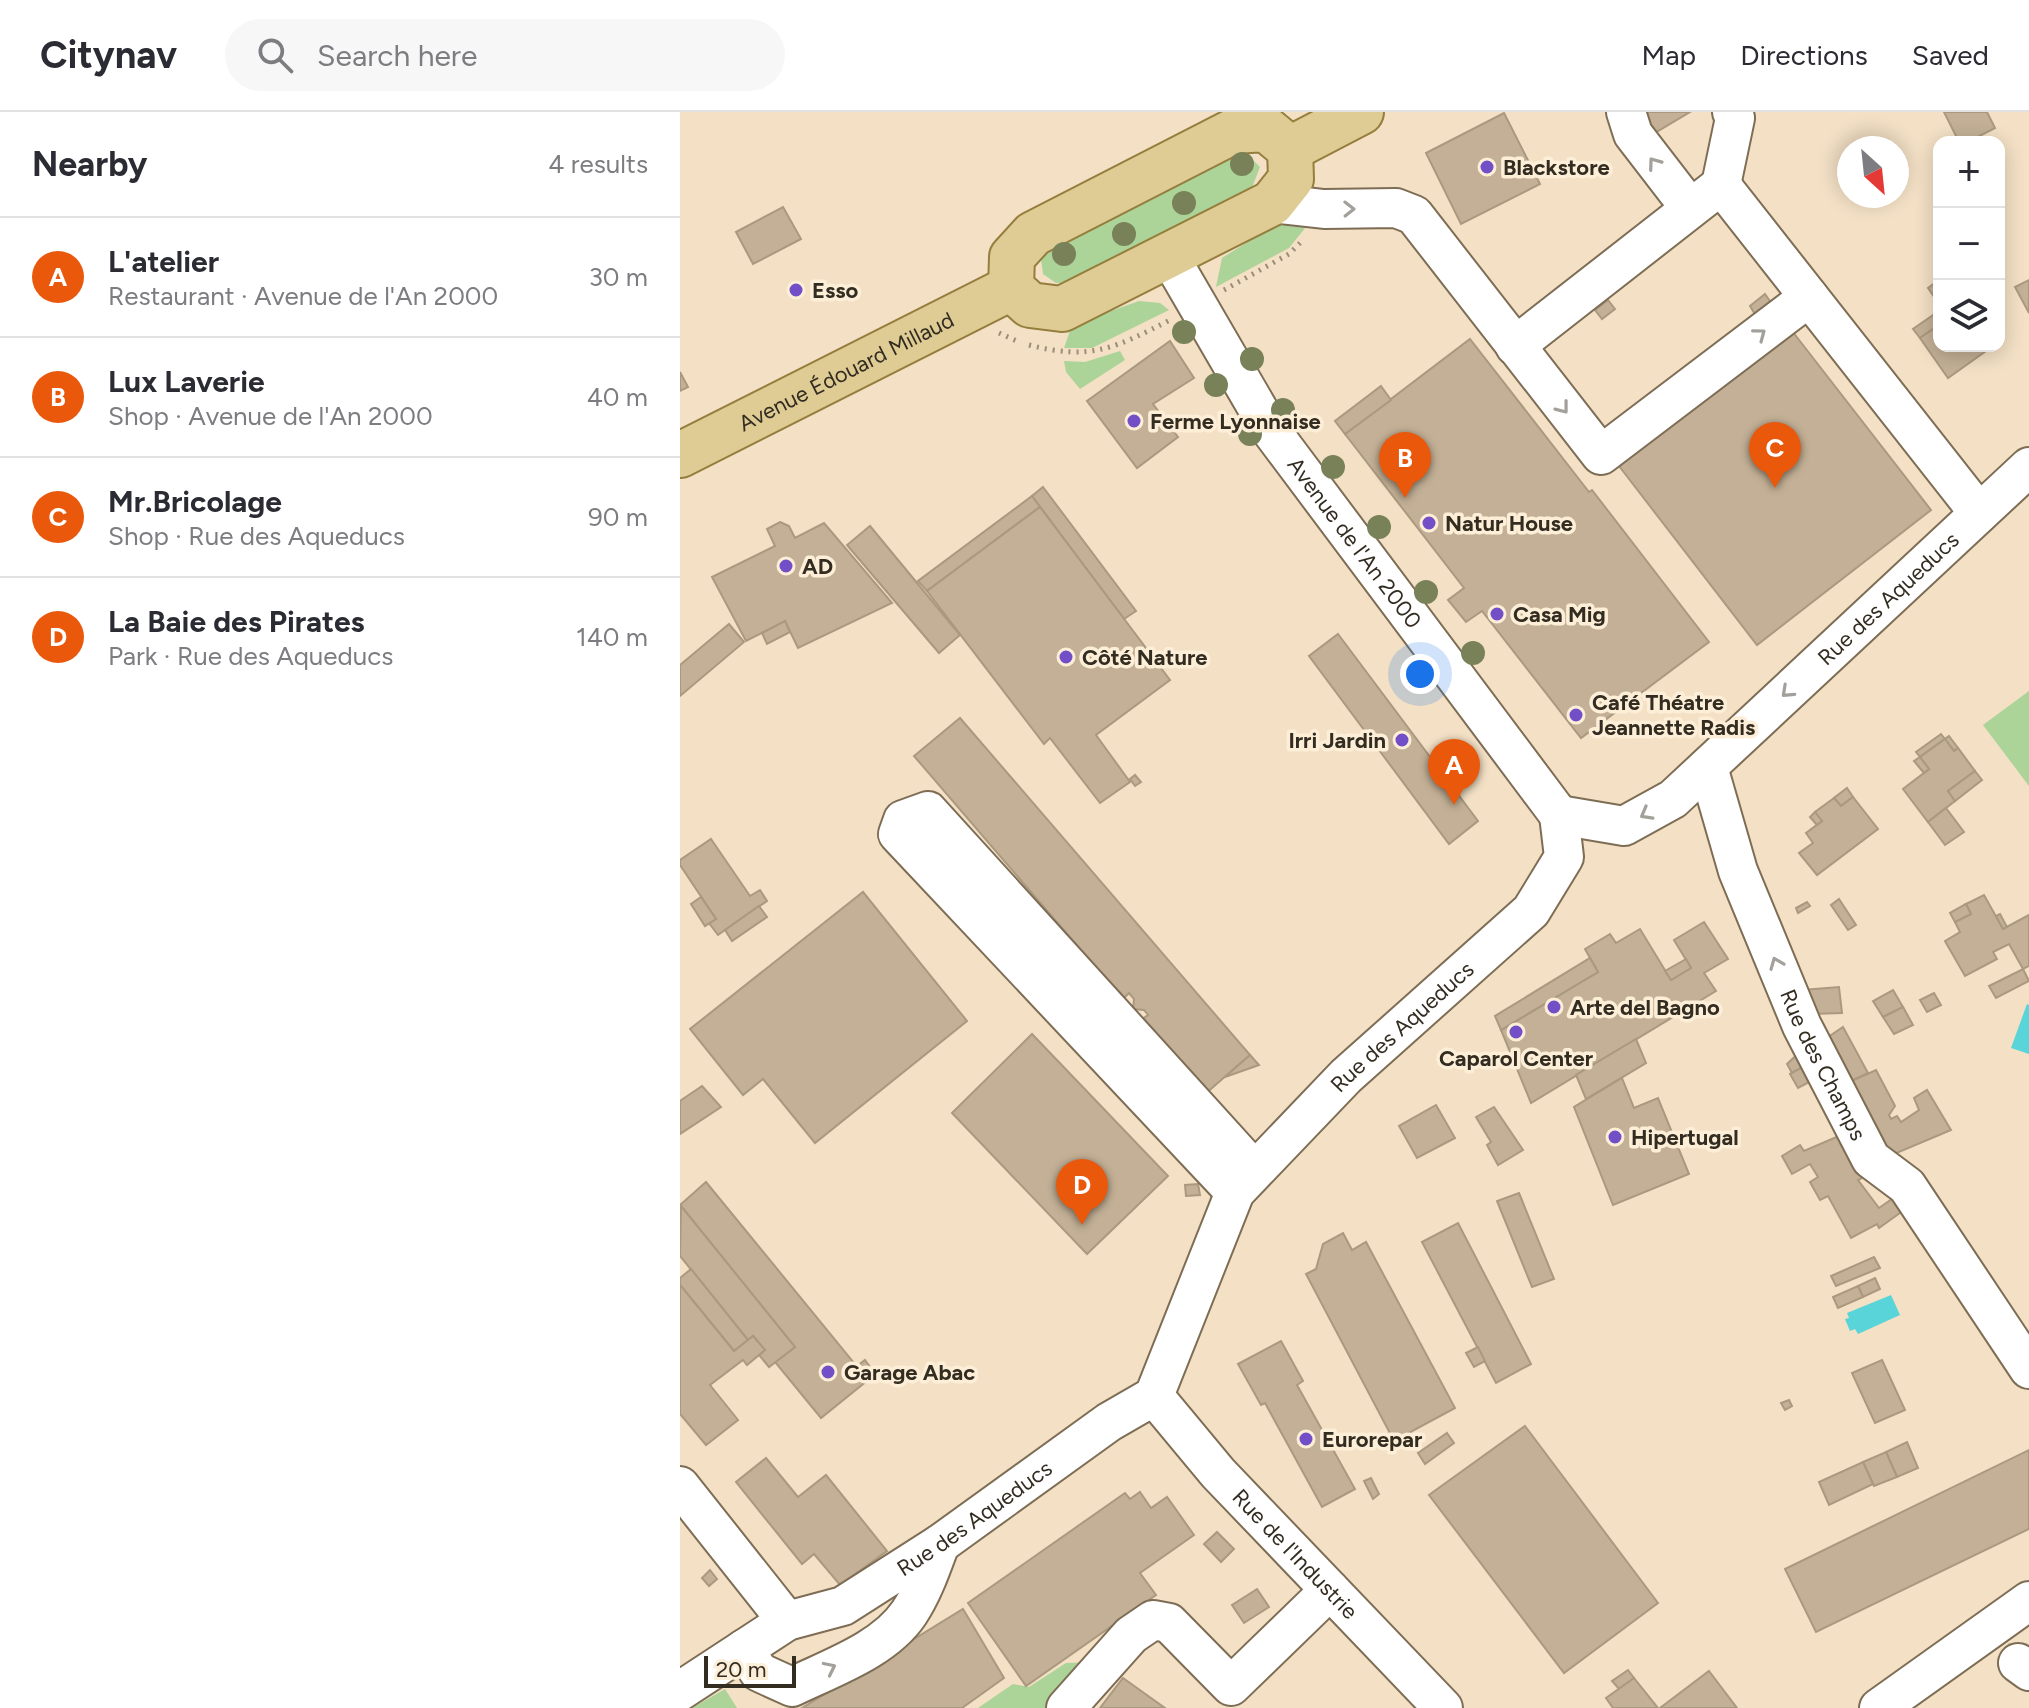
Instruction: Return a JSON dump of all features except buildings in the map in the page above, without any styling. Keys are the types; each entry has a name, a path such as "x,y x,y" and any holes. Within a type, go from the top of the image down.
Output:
{"main road":[{"path":"1290,149 1361,112"},
{"path":"1266,129 1290,149 1291,179 1272,203 1062,309 1030,305 1011,288 1012,257 1033,234 1234,131 1266,129"},
{"name":"Avenue Édouard Millaud","path":"680,455 1011,288"}],"street":[{"path":"1626,112 1633,134 1690,208"},
{"path":"1515,346 1721,185 1735,118 1732,112"},
{"path":"1721,185 1979,513"},
{"path":"1272,203 1314,209 1396,208 1414,215 1601,455 1809,297"},
{"name":"Avenue de l'An 2000","path":"1169,256 1269,428 1559,815"},
{"name":"Rue des Aqueducs","path":"680,1691 787,1621 843,1606 940,1544 1109,1422 1154,1396 1244,1181 1346,1076 1531,911 1564,857 1559,815 1624,826 1673,799 2029,467"},
{"name":"Rue des Champs","path":"1708,767 1738,871 1802,1026 1871,1159 1907,1186 2029,1369"},
{"path":"928,811 1244,1181 909,846 898,834 903,820 928,811"},
{"name":"Rue de l'Industrie","path":"1154,1396 1218,1473 1443,1708"},
{"path":"680,1486 787,1621"},
{"path":"744,1649 759,1672 792,1687 867,1650 907,1616 924,1587 940,1544"},
{"path":"1066,1708 1131,1635 1153,1620 1169,1623 1231,1686 1330,1590"},
{"path":"1879,1708 2029,1601"}],"green space":[{"path":"1246,153 1260,167 1251,190 1070,282 1056,283 1043,274 1041,259 1049,248 1216,156"},
{"path":"1286,218 1310,222 1289,248 1216,287 1222,258"},
{"path":"1139,301 1160,303 1169,310 1092,348 1064,348 1072,325"},
{"path":"1120,351 1125,360 1080,389 1066,372 1064,361 1085,362"},
{"path":"2029,691 2029,786 1983,725"},
{"path":"1096,1662 1056,1708 978,1708 1013,1684 1029,1687 1066,1663"},
{"path":"725,1689 737,1708 692,1708"}],"water":[{"path":"2029,1005 2029,1054 2011,1048"},
{"path":"1891,1295 1900,1315 1858,1334 1855,1329 1850,1331 1845,1319 1849,1318 1847,1313"}],"place":[{"name":"Blackstore","path":"1487,167"},
{"name":"Esso","path":"796,290"},
{"name":"Ferme Lyonnaise","path":"1134,421"},
{"name":"Mr.Bricolage","path":"1775,488"},
{"name":"Lux Laverie","path":"1405,498"},
{"name":"Natur House","path":"1429,523"},
{"name":"AD","path":"786,566"},
{"name":"Casa Mig","path":"1497,614"},
{"name":"Côté Nature","path":"1066,657"},
{"name":"Café Théatre Jeannette Radis","path":"1576,715"},
{"name":"Irri Jardin","path":"1402,740"},
{"name":"L'atelier","path":"1454,805"},
{"name":"Arte del Bagno","path":"1554,1007"},
{"name":"Caparol Center","path":"1516,1032"},
{"name":"Hipertugal","path":"1615,1137"},
{"name":"La Baie des Pirates","path":"1082,1225"},
{"name":"Garage Abac","path":"828,1372"},
{"name":"Eurorepar","path":"1306,1439"}]}
